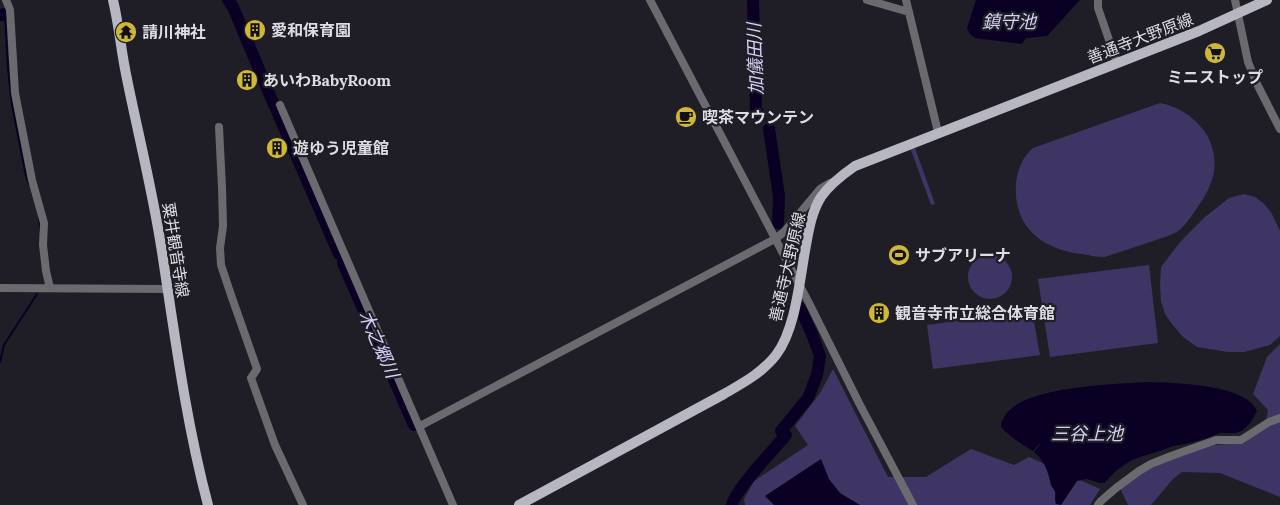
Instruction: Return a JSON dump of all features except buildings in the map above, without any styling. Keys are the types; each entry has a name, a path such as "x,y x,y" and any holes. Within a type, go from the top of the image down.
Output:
{"main road":[{"name":"粟井観音寺線","path":"113,0 155,215 189,421 208,505"},
{"name":"善通寺大野原線","path":"519,505 724,394 766,368 786,339 795,306 808,232 821,197 834,181 860,163 1200,31 1267,0"}],"street":[{"path":"6,0 10,10 15,93 32,180 44,223 46,271 50,288"},
{"path":"650,0 913,505"},
{"path":"867,0 909,12"},
{"path":"906,0 938,132"},
{"path":"1098,0 1098,8 1117,63"},
{"path":"1235,0 1248,62 1280,129"},
{"path":"280,105 453,505"},
{"path":"219,127 223,226 220,248 222,266 258,369 251,378 275,445 302,505"},
{"path":"420,426 775,239 784,232 820,189 834,181"},
{"path":"0,288 167,288"},
{"path":"1098,505 1116,488 1139,471 1158,461 1216,440 1241,440 1269,422 1280,418"}],"shaded area":[{"path":"1160,103 1175,107 1194,119 1208,137 1214,157 1215,167 1210,185 1201,202 1183,227 1169,236 1103,257 1056,248 1037,237 1024,221 1017,203 1017,177 1027,154 1033,148"},
{"path":"915,148 935,204 931,205 911,150"},
{"path":"1244,194 1255,197 1264,204 1271,212 1280,231 1280,336 1270,345 1244,352 1228,352 1197,347 1183,337 1165,314 1161,301 1161,267 1181,241 1205,217 1229,198"},
{"path":"990,255 1002,259 1008,265 1012,277 1008,289 1002,295 990,299 978,295 972,289 968,277 972,265 978,259"},
{"path":"1149,265 1158,343 1050,357 1038,279"},
{"path":"1032,311 1040,355 933,369 927,325"},
{"path":"1280,344 1280,497 1220,473 1182,472 1173,479 1151,505 1128,505 1120,488 1140,474 1168,460 1213,445 1244,443 1265,426 1268,410 1253,394 1267,357"},
{"path":"833,369 888,477 926,477 971,449 1014,465 1029,457 1100,489 1090,505 745,505 744,499 754,481 808,445 795,426 820,393"}],"water":[{"name":"鎮守池","path":"976,0 1080,0 1047,36 1026,38 1022,44 975,38 970,34 967,28"},
{"name":"三谷上池","path":"1149,382 1192,384 1225,390 1251,402 1257,411 1251,422 1243,430 1236,433 1220,433 1132,460 1117,470 1104,483 1087,479 1077,481 1061,505 1056,504 1055,492 1046,467 1034,452 1040,444 1033,451 1001,427 1002,420 1011,408 1020,402 1037,396 1084,387"},
{"path":"821,459 829,479 840,493 860,505 774,505 765,496"}],"waterway":[{"name":"木之郷川","path":"228,0 233,7 274,105"},
{"name":"加儀田川","path":"753,0 756,109 760,117"},
{"path":"5,14 12,105 29,184"},
{"name":"木之郷川","path":"0,15 5,14"},
{"name":"木之郷川","path":"276,109 339,254"},
{"name":"加儀田川","path":"769,129 779,196 778,223"},
{"path":"39,217 40,230"},
{"name":"木之郷川","path":"343,263 414,425"},
{"path":"0,362 4,345 37,294"},
{"name":"加儀田川","path":"781,431 808,398 817,375 820,356 800,308"},
{"name":"加儀田川","path":"732,505 747,480 786,435"}],"place":[{"name":"愛和保育園","path":"255,30"},
{"name":"請川神社","path":"126,32"},
{"name":"ミニストップ","path":"1215,53"},
{"name":"あいわBabyRoom","path":"247,80"},
{"name":"喫茶マウンテン","path":"686,117"},
{"name":"遊ゆう児童館","path":"277,148"},
{"name":"サブアリーナ","path":"899,255"},
{"name":"観音寺市立総合体育館","path":"879,313"}]}
